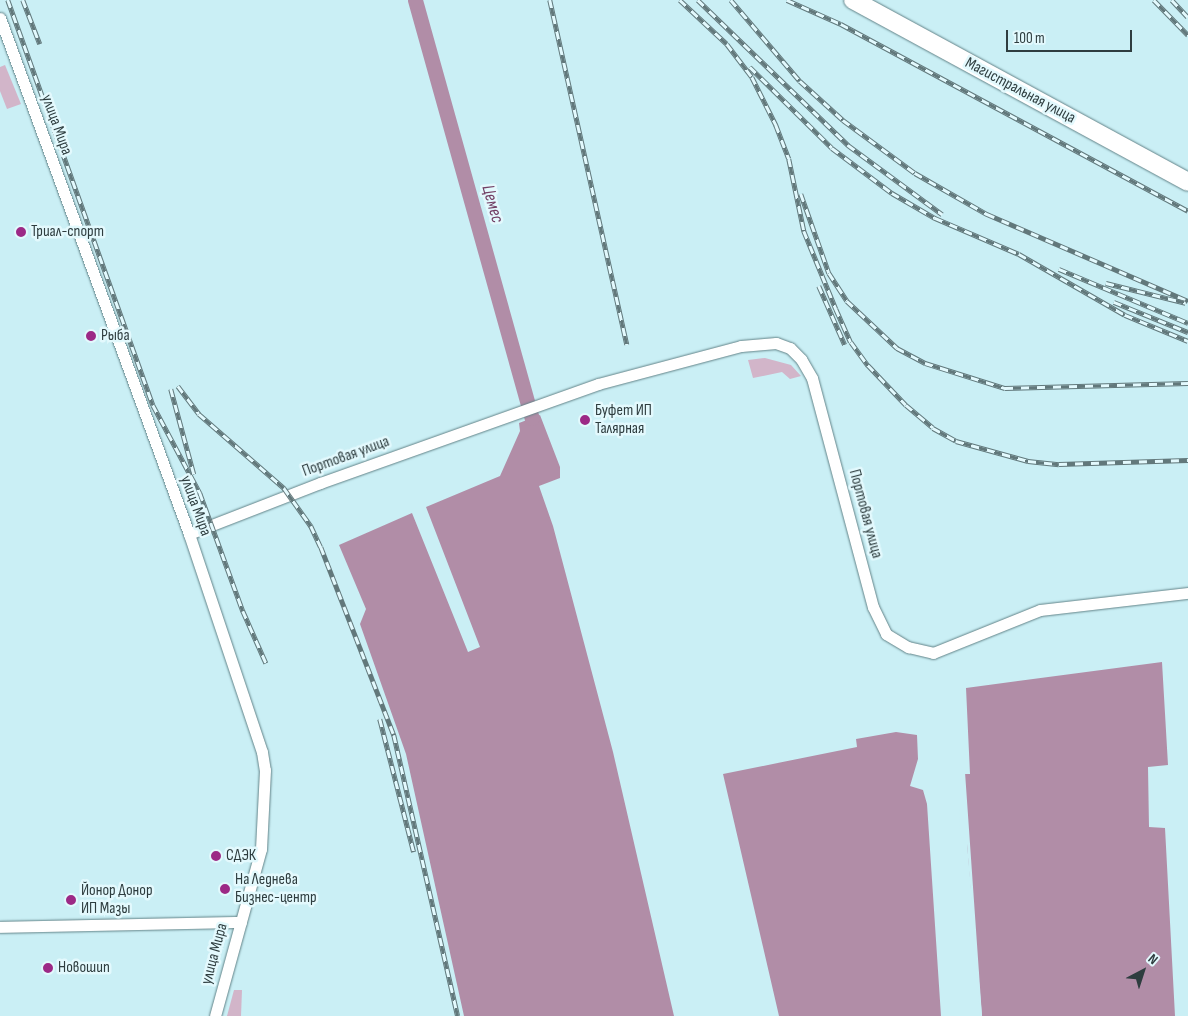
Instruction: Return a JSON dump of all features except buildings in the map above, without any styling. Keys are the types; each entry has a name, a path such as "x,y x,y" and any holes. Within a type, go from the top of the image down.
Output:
{"highway":[{"name":"Магистральная улица","path":"853,0 1188,182"}],"street":[{"name":"улица Мира","path":"0,18 188,534 266,770 261,849 215,1016"},
{"name":"Портовая улица","path":"188,534 338,476 646,369 741,346 776,343 790,348 801,359 812,378 874,607 886,634 908,647 933,653 1040,610 1188,593"},
{"path":"0,927 240,922"}],"shaded area":[{"path":"5,65 21,104 7,109 0,91 0,67"},
{"path":"765,358 791,365 801,376 790,379 782,372 753,378 748,360"},
{"path":"540,415 560,467 560,478 539,486 553,526 613,752 674,1016 464,1016 406,754 360,624 366,609 339,545 412,513 468,652 480,647 426,507 500,476 520,431 519,423"},
{"path":"1162,662 1168,765 1148,767 1149,827 1165,828 1175,1016 982,1016 961,774 970,774 966,688"},
{"path":"896,732 917,735 918,759 910,786 923,790 927,804 941,1016 779,1016 723,774 857,747 856,739"},
{"path":"234,990 242,990 241,1016 227,1016"}],"pier":[{"path":"961,772 965,772 982,1016 980,1016 967,844 959,834"}],"waterway":[{"name":"Цемес","path":"415,0 532,418"}],"railway":[{"path":"8,0 153,405 200,493 243,611 266,663"},
{"path":"23,0 40,44"},
{"path":"550,0 627,345"},
{"path":"680,0 727,44 752,77 776,125 789,159 804,231 851,342 868,365 906,405 933,428 956,441 1028,461 1059,464 1188,460"},
{"path":"698,0 848,145 942,214"},
{"path":"731,0 800,81 843,120 915,173 987,214 1188,301"},
{"path":"787,0 841,24 1188,211"},
{"path":"1154,0 1188,35"},
{"path":"1172,0 1188,17"},
{"path":"750,67 832,148 892,193 935,218 1019,254 1125,315 1188,341"},
{"path":"801,194 829,273 847,301 897,348 925,363 1005,388 1188,383"},
{"path":"1059,269 1188,323"},
{"path":"1106,283 1186,303"},
{"path":"819,286 845,345"},
{"path":"1114,302 1188,332"},
{"path":"178,386 199,414 284,488 311,526 321,547 394,735 458,1016"},
{"path":"171,389 194,474"},
{"path":"380,719 414,852"}],"place":[{"name":"Триал-спорт","path":"21,232"},
{"name":"Рыба","path":"91,336"},
{"name":"Буфет ИП Талярная","path":"585,420"},
{"name":"СДЭК","path":"216,856"},
{"name":"На Леднева Бизнес-центр","path":"225,889"},
{"name":"Йонор Донор ИП Мазы","path":"71,900"},
{"name":"Новошип","path":"48,968"}]}
